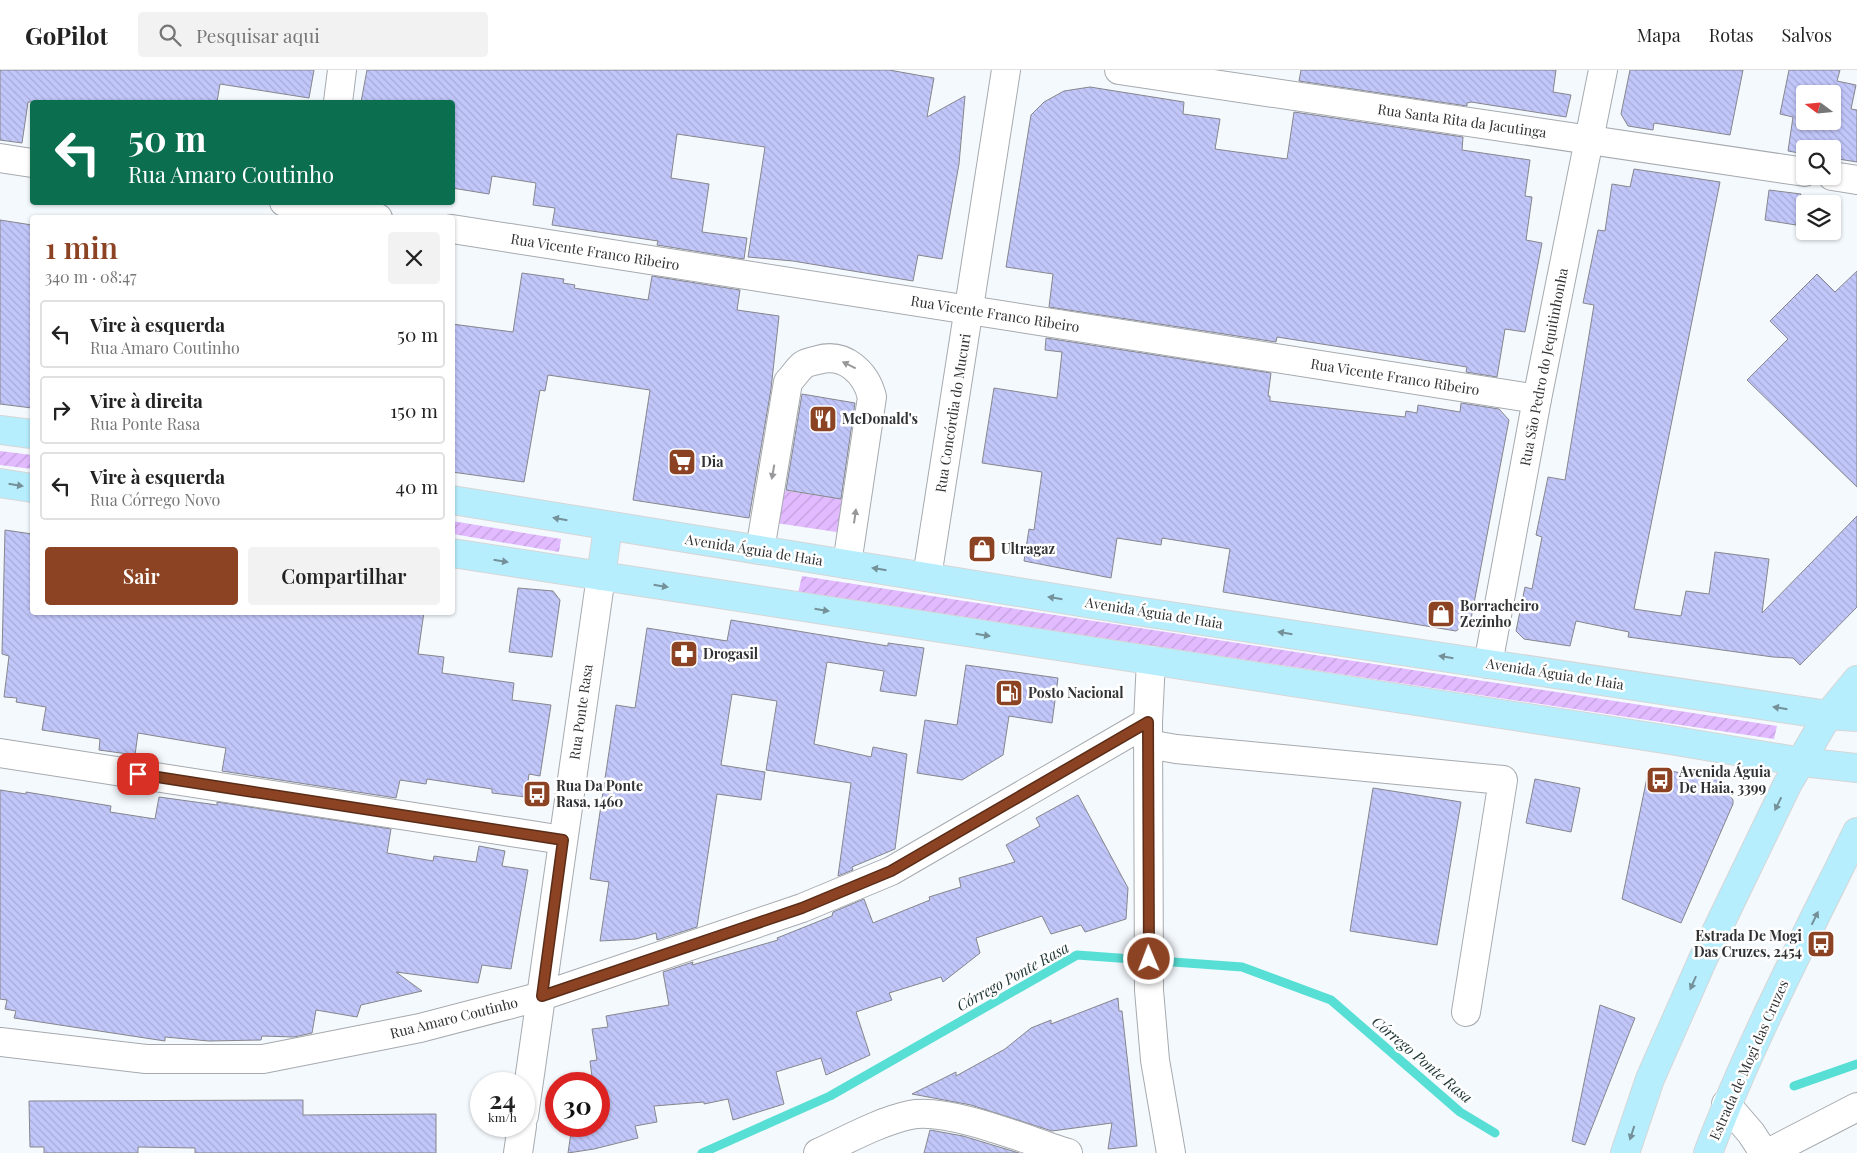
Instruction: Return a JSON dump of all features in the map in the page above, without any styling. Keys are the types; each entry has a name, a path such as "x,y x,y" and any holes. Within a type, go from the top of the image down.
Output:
{"main road":[{"path":"0,430 30,434"},
{"path":"0,483 30,488"},
{"name":"Avenida Águia de Haia","path":"455,501 607,537 760,550 1488,664 1828,715 1857,717"},
{"path":"600,576 607,537 779,571 796,556"},
{"path":"455,553 1664,739 1802,762 1857,768"},
{"path":"1625,1153 1650,1079 1703,959 1787,785 1828,715 1857,680"},
{"name":"Estrada de Mogi das Cruzes","path":"1708,1153 1726,1104 1768,1011 1857,832"}],"street":[{"path":"338,100 342,70"},
{"name":"Rua Concórdia do Mucuri","path":"927,577 1006,70"},
{"name":"Rua Santa Rita da Jacutinga","path":"1119,70 1796,171"},
{"name":"Rua São Pedro do Jequitinhonha","path":"1488,664 1537,399 1603,70"},
{"path":"0,158 30,163"},
{"path":"1841,177 1857,180"},
{"path":"299,205 357,215"},
{"name":"Rua Vicente Franco Ribeiro","path":"455,229 1537,399"},
{"path":"760,550 788,382 804,364 825,358 848,362 860,371 868,383 872,397 848,564"},
{"name":"Rua Ponte Rasa","path":"531,1072 600,576"},
{"path":"1151,660 1148,733 1149,990 1155,1060 1172,1153"},
{"path":"1148,733 1176,749 1503,780 1466,1012"},
{"name":"Rua Amaro Coutinho","path":"0,1042 146,1059 263,1059 420,1028 542,996 802,908 891,871 1148,733"},
{"path":"0,753 563,840"},
{"path":"1726,1104 1751,1133 1764,1153"},
{"path":"1768,1153 1857,1107"},
{"path":"818,1153 868,1130 909,1115 928,1113 950,1116 1068,1153"}],"shaded area":[{"path":"0,451 30,455 30,469 0,465"},
{"path":"781,490 848,500 843,533 776,523"},
{"path":"455,521 561,539 559,552 455,534"},
{"path":"802,576 1777,726 1774,739 798,593"}],"building":[{"path":"0,70 314,70 309,98 220,84 217,100 30,100 28,102 22,143 0,140"},
{"path":"367,70 889,70 934,78 927,117 965,96 959,164 942,259 918,255 913,281 793,261 748,257 765,147 677,134 671,178 709,184 702,232 747,238 744,259 657,245 658,241 552,225 555,208 533,205 536,183 492,176 489,194 455,188 455,100 361,100"},
{"path":"1301,70 1556,70 1553,92 1571,95 1566,117 1471,102 1467,103 1467,106 1299,81"},
{"path":"1630,70 1743,70 1730,135 1654,123 1653,130 1628,126 1621,114"},
{"path":"1789,70 1840,70 1837,81 1856,85 1851,109 1857,110 1857,162 1841,159 1841,140 1796,140 1796,152 1788,151 1793,117 1780,114"},
{"path":"1090,87 1184,102 1183,114 1220,119 1215,149 1287,159 1294,112 1463,137 1462,150 1530,160 1525,196 1532,197 1526,240 1542,243 1525,332 1505,329 1497,377 1466,372 1467,367 1277,337 1276,342 1049,307 1053,274 1006,267 1031,115 1044,102 1064,91"},
{"path":"1634,169 1720,182 1634,609 1681,616 1686,591 1709,594 1715,552 1769,559 1762,613 1857,516 1857,607 1800,665 1793,658 1773,657 1628,637 1629,632 1576,621 1570,646 1524,639 1516,631 1525,587 1532,589 1542,537 1536,535 1548,477 1565,480 1594,305 1583,303 1598,230 1605,231 1612,184 1630,187"},
{"path":"1769,190 1801,194 1796,195 1796,225 1765,220"},
{"path":"0,220 30,225 30,408 0,404"},
{"path":"1857,271 1857,487 1747,380 1788,339 1770,321 1817,274 1835,292"},
{"path":"522,273 564,279 563,283 575,285 574,288 648,300 652,276 740,290 737,310 779,316 771,389 749,518 633,500 650,390 548,375 545,391 540,390 524,482 455,472 455,324 513,332"},
{"path":"1046,338 1271,373 1268,396 1270,396 1270,401 1405,417 1406,411 1417,413 1418,405 1460,412 1461,403 1499,409 1509,420 1471,619 1456,631 1223,592 1230,549 1162,538 1161,545 1117,538 1111,578 1024,561 1029,529 1034,530 1042,472 982,463 994,388 1057,398 1062,352 1045,350"},
{"path":"802,394 855,403 841,499 786,490"},
{"path":"5,530 30,534 30,615 424,615 418,654 444,657 442,673 514,683 512,700 551,705 540,776 529,774 526,797 492,793 492,789 427,779 426,784 400,780 396,798 222,771 226,748 138,733 135,755 99,750 100,739 42,730 46,707 16,702 17,698 4,697 9,656 2,654"},
{"path":"518,588 553,591 560,600 552,657 509,652"},
{"path":"731,620 888,646 888,643 924,648 916,696 880,691 884,671 827,662 814,744 871,757 873,747 907,754 895,849 852,867 853,870 838,876 851,783 766,770 777,701 732,694 721,765 765,772 761,800 717,794 697,927 657,940 656,933 636,939 600,941 609,882 590,879 616,705 635,708 647,628 727,641"},
{"path":"966,665 1058,678 1052,723 1009,716 1003,755 962,780 917,773 925,720 957,725"},
{"path":"1649,768 1723,779 1722,781 1728,786 1726,790 1733,800 1733,804 1681,923 1622,899"},
{"path":"1535,779 1580,788 1571,832 1526,823"},
{"path":"1373,788 1461,802 1437,945 1350,931"},
{"path":"0,790 26,794 26,792 111,806 110,812 155,819 159,797 217,805 217,802 391,829 387,853 433,861 434,856 476,862 479,846 505,851 502,866 528,870 511,969 482,965 478,983 396,972 422,991 361,1005 357,1017 316,1010 312,1033 294,1037 262,1036 261,1040 209,1041 165,1037 165,1041 14,1018 16,1011 5,1009 7,1000 0,999"},
{"path":"1078,795 1128,888 1126,919 1085,932 1081,925 1051,934 1042,916 976,938 980,953 943,982 941,977 889,993 892,1000 856,1012 870,1055 826,1075 821,1058 776,1072 784,1104 733,1120 728,1099 704,1104 704,1102 654,1106 657,1122 635,1126 638,1138 594,1149 568,1153 570,1137 610,1137 610,1072 591,1072 590,1061 597,1060 592,1029 608,1027 606,1016 669,1005 663,972 693,962 692,965 778,940 777,938 832,916 833,912 864,899 873,923 930,900 929,897 961,887 959,878 1015,862 1006,845 1040,826 1036,818"},
{"path":"1118,998 1119,1011 1122,1011 1137,1146 1108,1149 1112,1123 1052,1131 971,1105 912,1094 956,1072 956,1076 1005,1049 1031,1028 1051,1020 1051,1024"},
{"path":"1600,1005 1635,1018 1585,1145 1572,1141"},
{"path":"303,1100 303,1115 436,1114 436,1153 195,1153 195,1148 138,1147 138,1153 44,1153 44,1147 30,1147 29,1101"},
{"path":"930,1130 963,1136 1019,1153 924,1153"}],"waterway":[{"name":"Córrego Ponte Rasa","path":"702,1153 830,1096 1077,955 1242,967 1331,1000 1460,1112 1495,1133"},
{"name":"Córrego Ponte Rasa","path":"1794,1086 1857,1064"}],"place":[{"name":"McDonald's","path":"823,419"},
{"name":"Dia","path":"682,462"},
{"name":"Ultragaz","path":"982,549"},
{"name":"Borracheiro Zezinho","path":"1441,614"},
{"name":"Drogasil","path":"684,654"},
{"name":"Posto Nacional","path":"1009,693"},
{"name":"Avenida Águia De Haia, 3399","path":"1660,780"},
{"name":"Rua Da Ponte Rasa, 1460","path":"537,794"},
{"name":"Estrada De Mogi Das Cruzes, 2454","path":"1821,944"}],"route":[{"path":"138,774 563,840 542,996 802,908 891,871 1148,722 1149,959"}]}
